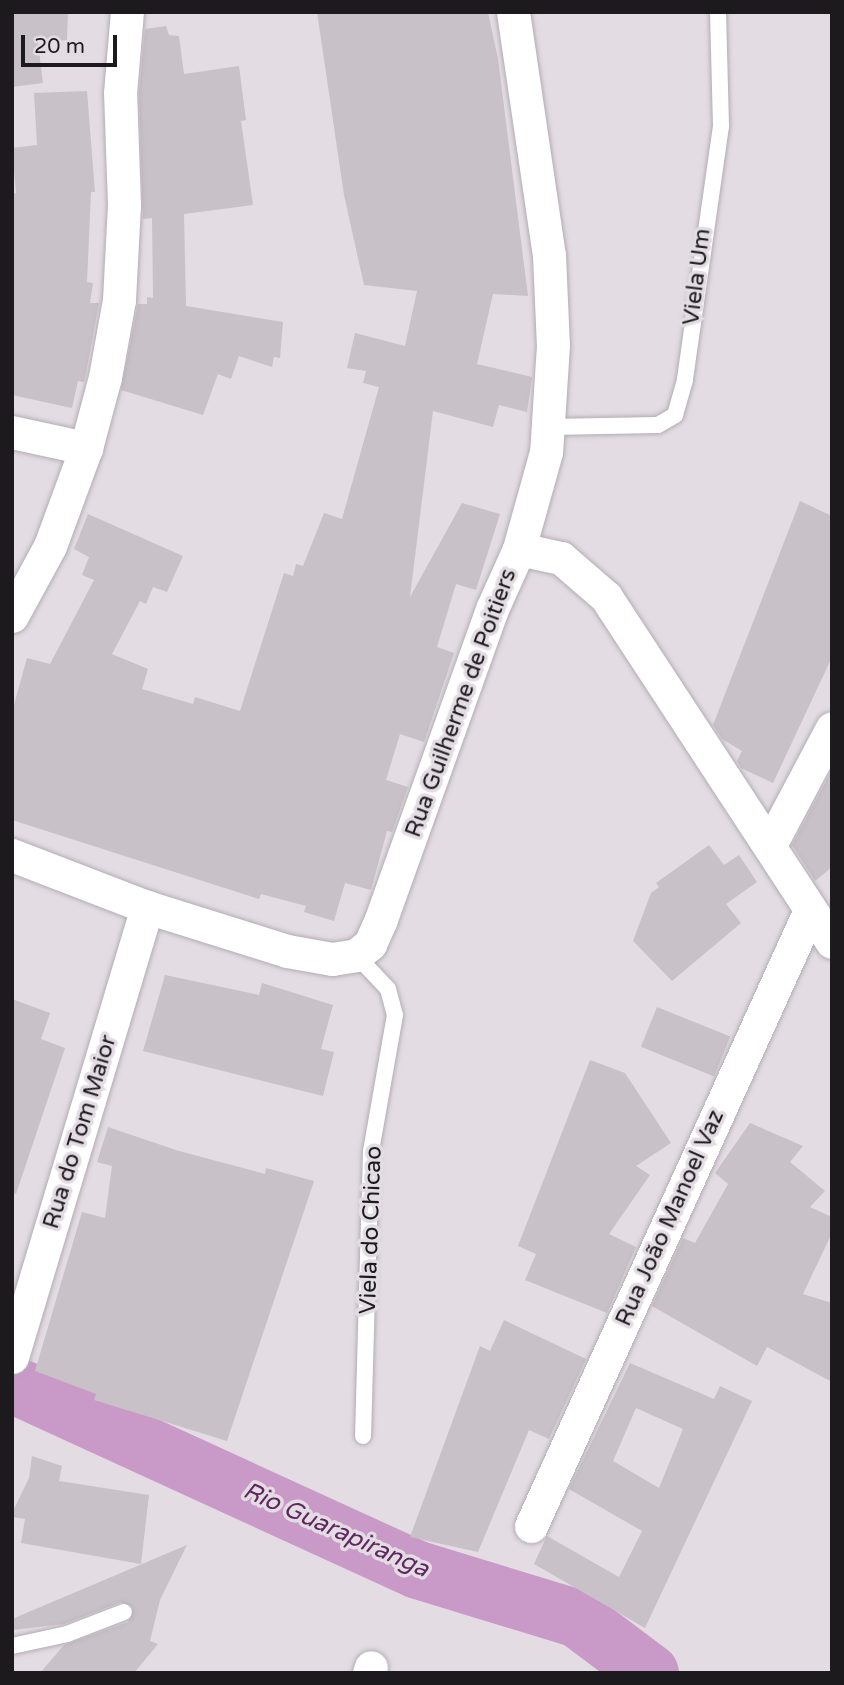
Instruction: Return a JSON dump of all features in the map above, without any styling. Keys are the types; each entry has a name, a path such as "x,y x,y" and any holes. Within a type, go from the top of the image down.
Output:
{"street":[{"path":"12,615 50,545 86,448 119,300 124,205 120,93 127,12"},
{"path":"513,12 549,255 550,427 540,484 519,549"},
{"path":"12,432 86,448"},
{"name":"Rua Guilherme de Poitiers","path":"356,955 370,944 381,919 492,609 519,549 561,558 606,597 832,942"},
{"path":"770,845 832,727"},
{"path":"12,855 147,907 287,951 332,959 356,955"},
{"name":"Rua do Tom Maior","path":"12,1357 147,907"},
{"name":"Rua João Manoel Vaz","path":"531,1526 810,910"}],"lane":[{"name":"Viela Um","path":"550,427 658,425 674,415 685,379 721,126 718,12"},
{"name":"Viela do Chicao","path":"356,955 388,989 395,1015 371,1151 363,1436"},
{"path":"12,1646 67,1634 124,1612"}],"building":[{"path":"12,12 68,12 67,40 38,42 43,83 12,87"},
{"path":"317,12 488,12 498,59 528,296 493,294 477,364 532,377 527,412 499,405 493,427 433,411 410,597 462,503 500,514 476,590 456,584 437,647 454,653 424,742 400,734 386,780 408,787 392,832 387,831 371,890 345,883 334,921 304,912 306,906 261,894 259,899 12,820 12,712 27,658 50,664 94,580 82,575 89,557 74,549 88,514 183,556 167,592 153,587 146,604 140,601 112,654 148,669 142,689 193,704 195,697 240,711 284,573 293,576 296,564 303,566 324,513 342,519 379,387 363,383 366,371 347,368 355,333 405,346 417,291 364,285 344,195"},
{"path":"166,26 169,35 179,36 184,74 239,66 246,120 241,121 253,205 184,214 186,306 283,322 280,358 274,357 272,367 239,356 231,379 218,374 203,415 121,390 138,304 147,304 147,297 153,298 152,218 143,219 139,93 145,29"},
{"path":"87,91 95,192 91,192 87,282 93,283 90,303 99,303 84,382 78,381 72,408 12,395 12,194 16,193 12,148 37,145 34,93"},
{"path":"800,501 832,516 832,657 773,783 741,768 737,761 742,751 722,739 713,725"},
{"path":"832,770 832,867 815,881 792,845"},
{"path":"709,845 724,865 739,855 757,882 726,904 741,923 672,981 633,941 651,893 659,887 656,883"},
{"path":"165,975 259,995 262,983 333,1005 321,1049 334,1052 323,1096 143,1051"},
{"path":"12,999 50,1013 41,1039 65,1048 16,1194 12,1193"},
{"path":"657,1007 730,1037 714,1076 641,1047"},
{"path":"590,1060 625,1073 671,1143 636,1166 650,1175 609,1234 636,1247 607,1313 525,1280 536,1254 518,1246"},
{"path":"750,1123 803,1146 790,1162 825,1191 810,1207 832,1217 832,1233 803,1294 832,1303 832,1382 767,1347 757,1366 652,1306 683,1238 695,1243 728,1184 715,1173"},
{"path":"108,1127 179,1151 265,1174 266,1168 314,1181 227,1441 94,1400 96,1394 35,1371 82,1212 105,1218 112,1166 97,1162"},
{"path":"504,1320 586,1359 549,1439 529,1430 478,1552 410,1537 480,1346 490,1351"},
{"path":"630,1363 714,1399 720,1386 752,1401 645,1628 534,1564 547,1536 619,1577 642,1531 569,1489","holes":["636,1408 683,1429 659,1488 613,1461"]},
{"path":"32,1456 62,1466 59,1481 149,1495 141,1564 21,1543 25,1519 12,1517 12,1513 29,1478"},
{"path":"187,1545 160,1600 150,1641 158,1644 134,1673 40,1673 64,1645 128,1622 133,1608 121,1602 64,1624 12,1630 12,1619"}],"waterway":[{"name":"Rio Guarapiranga","path":"18,1387 418,1570 578,1619 650,1673"}]}
